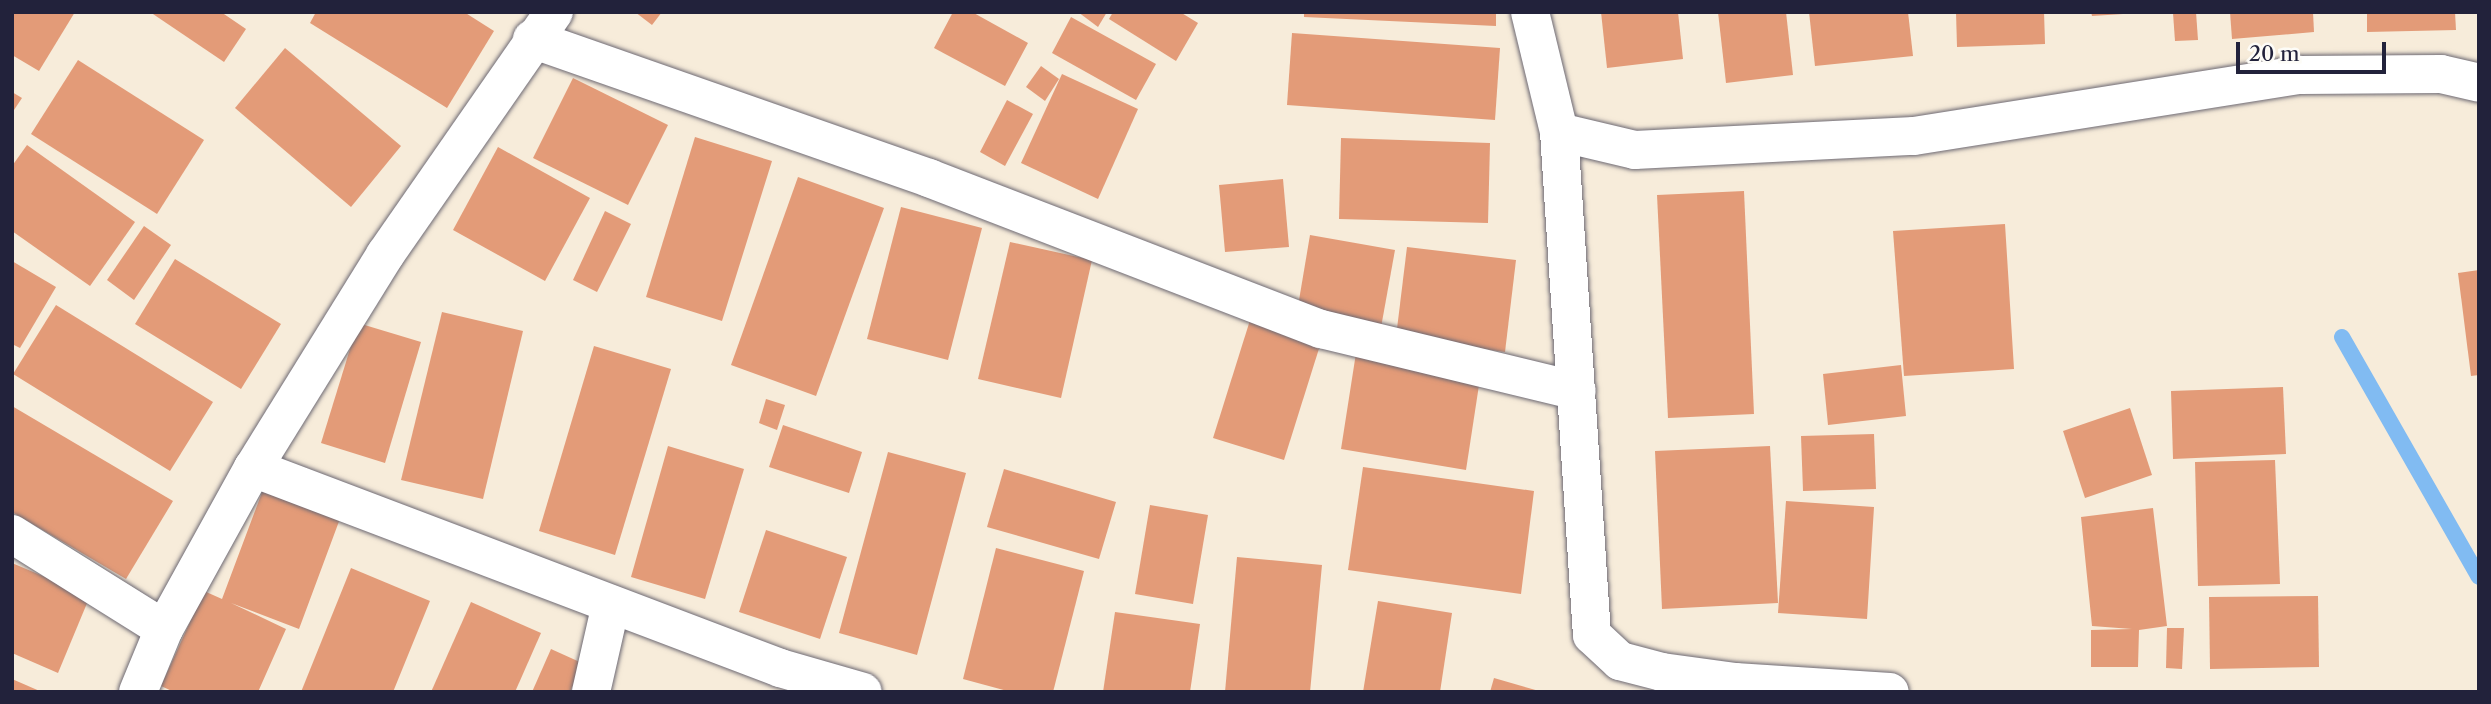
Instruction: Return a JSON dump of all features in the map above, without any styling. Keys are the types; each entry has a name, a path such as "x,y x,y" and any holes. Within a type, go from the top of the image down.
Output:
{"street":[{"path":"1530,12 1559,132 1592,635 1620,661 1729,687 1891,692"},
{"path":"138,692 164,629 253,468 385,255 543,26 1321,329 1577,391"},
{"path":"1559,132 1635,150 1914,136 2300,75 2441,74 2479,83"},
{"path":"253,468 780,668 863,692"},
{"path":"12,534 164,629"},
{"path":"591,692 611,604"}],"building":[{"path":"12,12 75,12 39,71 12,55"},
{"path":"150,12 221,12 246,29 224,62"},
{"path":"316,12 464,12 494,31 447,108 310,23"},
{"path":"635,12 662,12 652,25"},
{"path":"953,12 972,12 1028,43 1005,86 934,48"},
{"path":"1078,12 1107,12 1098,27"},
{"path":"1113,12 1180,12 1198,23 1176,61 1109,19"},
{"path":"1304,12 1496,12 1496,26 1304,17"},
{"path":"1601,12 1678,12 1683,59 1607,68"},
{"path":"1718,12 1786,12 1793,75 1726,83"},
{"path":"1809,12 1908,12 1913,56 1815,66"},
{"path":"1956,12 2044,12 2045,44 1957,47"},
{"path":"2091,12 2123,12 2123,14 2092,16"},
{"path":"2196,12 2198,40 2175,41 2173,13"},
{"path":"2230,12 2313,12 2314,32 2232,39"},
{"path":"2367,12 2455,12 2456,30 2367,32"},
{"path":"1071,17 1156,64 1136,100 1052,53"},
{"path":"1292,33 1500,48 1495,120 1287,105"},
{"path":"285,48 401,146 351,207 235,108"},
{"path":"78,60 204,140 157,214 31,134"},
{"path":"1041,66 1059,79 1045,101 1026,87"},
{"path":"1062,74 1138,109 1098,199 1021,163"},
{"path":"573,78 668,125 628,205 533,158"},
{"path":"12,92 22,98 12,113"},
{"path":"1007,100 1033,114 1005,166 980,152"},
{"path":"695,137 772,161 722,321 646,297"},
{"path":"1341,138 1490,143 1488,223 1339,219"},
{"path":"27,145 135,222 90,286 12,231 12,166"},
{"path":"498,147 590,198 545,281 453,230"},
{"path":"798,177 884,208 816,396 731,365"},
{"path":"1283,179 1289,247 1225,252 1219,185"},
{"path":"1744,191 1754,414 1668,418 1657,195"},
{"path":"901,207 982,228 948,360 867,339"},
{"path":"605,211 631,224 597,292 573,280"},
{"path":"2005,224 2014,369 1904,376 1893,231"},
{"path":"144,226 171,245 134,300 107,280"},
{"path":"1310,235 1395,250 1380,333 1296,318"},
{"path":"1010,242 1092,260 1061,398 978,379"},
{"path":"1407,247 1516,260 1505,352 1396,337"},
{"path":"175,259 281,324 241,389 135,324"},
{"path":"12,261 56,287 20,348 12,344"},
{"path":"2479,270 2479,375 2471,376 2458,273"},
{"path":"56,305 213,402 170,471 13,374"},
{"path":"442,312 523,331 483,499 401,480"},
{"path":"1251,317 1322,339 1284,460 1213,438"},
{"path":"358,323 421,342 385,463 321,443"},
{"path":"594,346 671,369 615,555 539,531"},
{"path":"1356,353 1481,372 1466,470 1341,449"},
{"path":"1901,365 1906,416 1828,425 1823,374"},
{"path":"2283,387 2286,454 2173,459 2171,391"},
{"path":"766,399 785,405 777,430 759,423"},
{"path":"12,406 173,501 126,579 12,512"},
{"path":"2130,408 2152,475 2085,498 2063,431"},
{"path":"783,425 862,452 849,493 769,467"},
{"path":"1874,434 1876,489 1803,491 1801,436"},
{"path":"668,446 744,469 705,599 631,577"},
{"path":"1770,446 1778,603 1662,609 1655,451"},
{"path":"888,452 966,473 917,655 839,633"},
{"path":"2275,460 2280,584 2198,586 2195,462"},
{"path":"1363,467 1534,491 1521,594 1348,570"},
{"path":"1004,469 1116,502 1099,559 987,527"},
{"path":"264,487 341,516 299,629 231,603 286,629 258,692 174,692 161,686 204,591 222,599"},
{"path":"1786,501 1874,507 1867,619 1778,613"},
{"path":"1150,505 1208,515 1193,604 1135,594"},
{"path":"2153,508 2167,626 2139,630 2138,667 2091,667 2091,630 2132,629 2092,626 2081,517"},
{"path":"766,530 847,557 820,639 739,612"},
{"path":"996,548 1084,571 1053,692 1011,692 963,679"},
{"path":"1237,557 1322,565 1310,692 1225,692"},
{"path":"12,563 90,596 58,673 12,653"},
{"path":"351,568 430,601 393,692 301,692"},
{"path":"2318,596 2319,667 2210,669 2209,597"},
{"path":"1378,601 1452,613 1440,692 1363,692"},
{"path":"471,602 541,633 515,692 431,692"},
{"path":"1115,612 1200,624 1190,692 1103,692"},
{"path":"2167,628 2184,628 2182,669 2166,668"},
{"path":"551,649 582,663 570,692 532,692"},
{"path":"1494,678 1539,691 1539,692 1490,692"},
{"path":"12,679 42,692 12,692"}],"waterway":[{"path":"2342,337 2479,577"}]}
